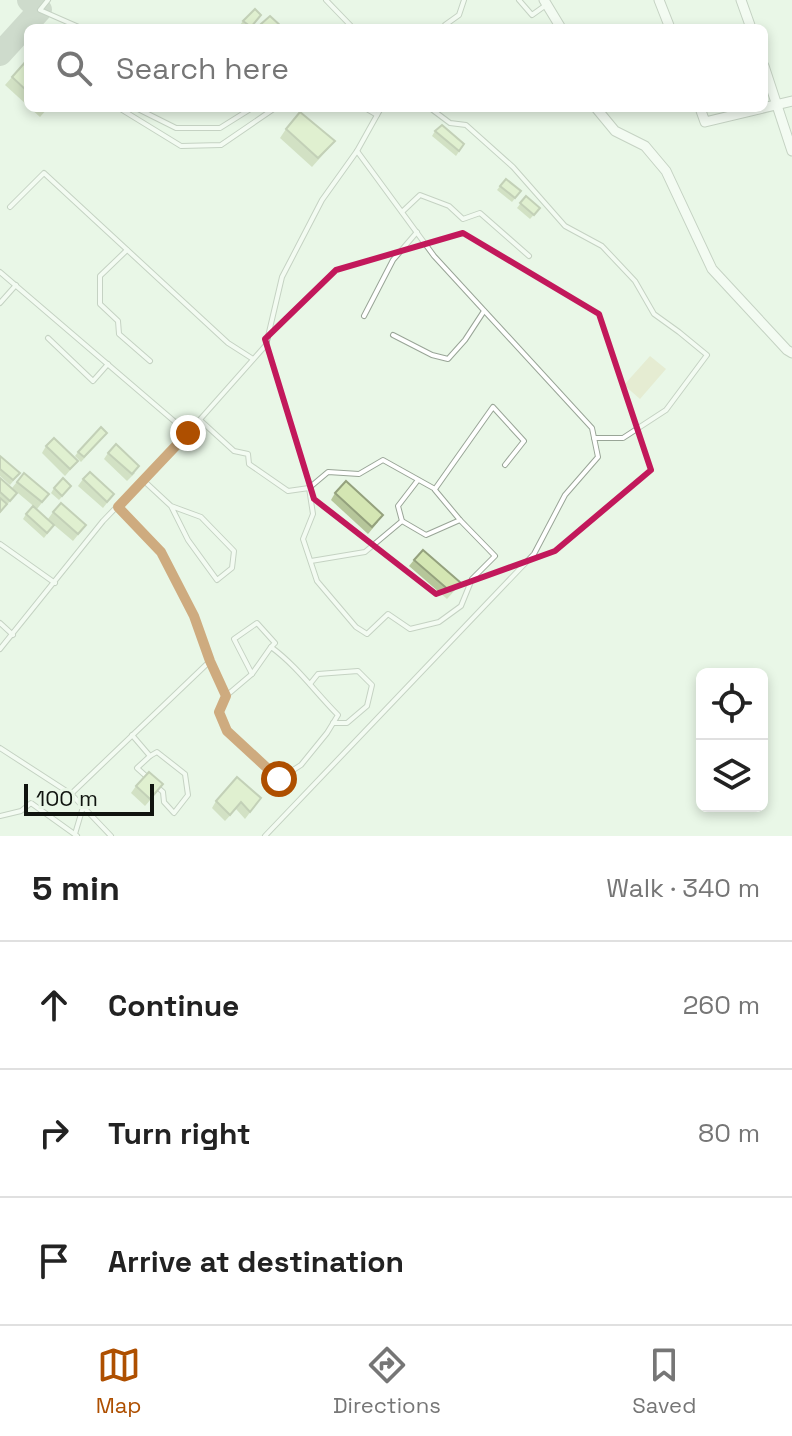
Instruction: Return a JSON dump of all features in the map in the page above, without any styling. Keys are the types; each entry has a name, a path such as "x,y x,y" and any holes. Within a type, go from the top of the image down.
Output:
{"street":[{"path":"659,0 668,24"},
{"path":"741,0 750,24"},
{"path":"546,2 559,24"},
{"path":"768,77 792,151"},
{"path":"768,108 792,101"},
{"path":"599,112 615,131 645,146 666,171 712,269 792,353"},
{"path":"701,112 705,122 751,112"}],"lane":[{"path":"48,0 40,10 72,24"},
{"path":"326,0 349,24"},
{"path":"446,24 459,15 464,0"},
{"path":"519,0 532,15 546,2"},
{"path":"126,112 181,146 221,145 269,112"},
{"path":"144,112 176,128 220,128 246,112"},
{"path":"372,112 377,115"},
{"path":"0,649 103,521 188,433 266,345 282,277 322,200 357,151 379,112"},
{"path":"435,112 450,123 466,125 513,167 565,226 602,246 635,281 654,314 707,355 666,410 623,438 594,438"},
{"path":"265,836 534,554 565,495 598,457 592,428 434,256 357,151"},
{"path":"10,207 44,173 228,343 253,359"},
{"path":"402,212 420,195 449,206 463,219 480,213 529,256"},
{"path":"364,316 393,260 417,232"},
{"path":"127,250 100,276 100,304 118,321 119,334 150,361"},
{"path":"0,272 188,433"},
{"path":"0,303 16,285"},
{"path":"393,335 432,355 448,359 484,311"},
{"path":"48,338 93,381 108,364"},
{"path":"435,489 493,407 524,441 505,465"},
{"path":"200,420 234,451 248,454 249,464 288,491 309,488 328,472 359,474 383,460 435,489 495,556 472,579 461,606 439,622 410,629 388,614 367,634 356,627 317,581 303,539 313,514 309,488"},
{"path":"143,480 171,506 188,540 217,580 232,568 234,551 201,517 171,506"},
{"path":"418,480 398,506 402,521 426,535 460,520"},
{"path":"118,507 161,552 194,616 226,696"},
{"path":"311,561 365,552 402,521"},
{"path":"0,544 55,583"},
{"path":"0,623 13,635"},
{"path":"252,674 234,639 257,623 275,643 271,647 252,674 226,696 219,712 227,731 279,779 301,765 338,715 289,660 271,647"},
{"path":"71,794 210,661"},
{"path":"309,684 318,674 358,671 372,685 367,706 347,723 333,723"},
{"path":"132,735 150,756"},
{"path":"0,748 71,794 111,836"},
{"path":"157,752 185,774 188,795 174,813 164,802 163,792 137,768 150,756 157,752"},
{"path":"0,816 21,811 31,803 76,835 83,807"}],"highlighted area":[{"path":"463,233 599,314 651,470 555,551 436,594 314,499 265,339 336,270"}],"shaded area":[{"path":"650,356 666,369 640,399 624,385"}],"building":[{"path":"255,9 261,15 254,24 243,21"},
{"path":"270,16 279,24 261,24"},
{"path":"24,64 24,88 12,77"},
{"path":"300,112 335,141 318,158 286,129"},
{"path":"442,125 464,144 459,151 435,131"},
{"path":"506,179 521,191 515,198 500,186"},
{"path":"526,196 540,208 534,215 520,203"},
{"path":"101,427 107,433 84,457 78,452"},
{"path":"54,438 78,461 70,469 46,446"},
{"path":"116,444 139,466 132,474 108,453"},
{"path":"0,456 20,473 13,480 0,469"},
{"path":"90,472 114,494 107,502 83,479"},
{"path":"24,473 49,494 42,502 17,482"},
{"path":"0,478 17,493 10,501 0,492"},
{"path":"63,478 71,486 62,496 54,488"},
{"path":"346,481 383,515 372,527 335,493"},
{"path":"0,498 7,504 0,512"},
{"path":"61,503 86,525 78,534 53,512"},
{"path":"33,506 54,525 47,533 26,514"},
{"path":"423,550 461,583 451,592 414,560"},
{"path":"149,772 163,784 150,799 136,786"},
{"path":"237,777 261,798 250,812 241,802 230,815 216,801"}],"taxiway":[{"path":"27,24 40,10 29,0"},
{"path":"0,54 24,28"}],"route":[{"path":"188,433 118,507 161,552 194,616 226,696 219,712 227,731 279,779"}]}
